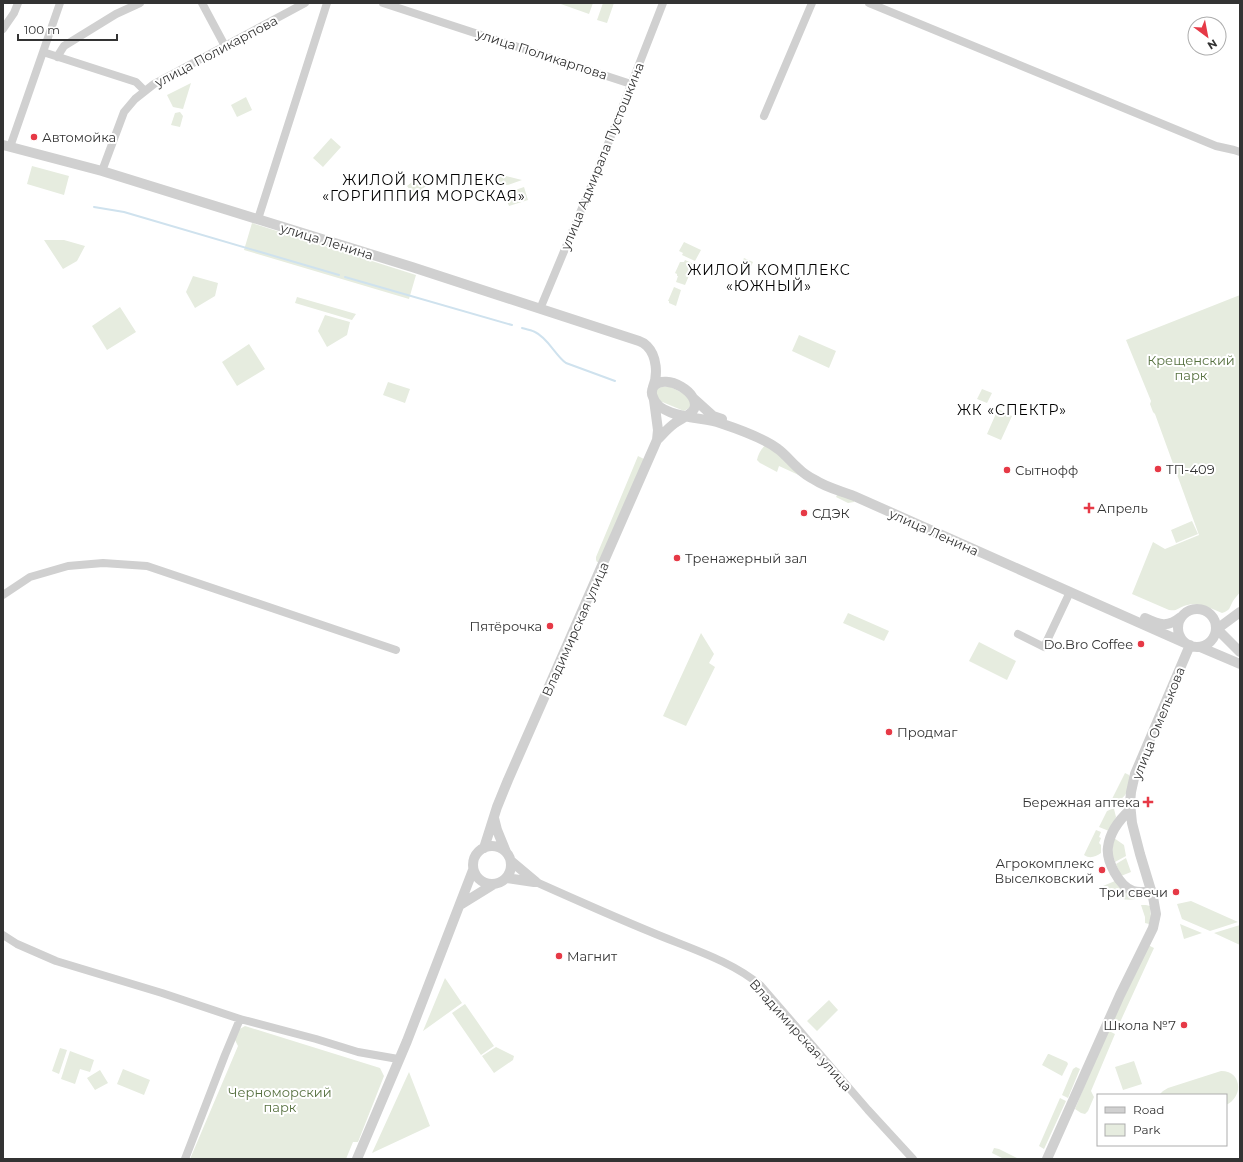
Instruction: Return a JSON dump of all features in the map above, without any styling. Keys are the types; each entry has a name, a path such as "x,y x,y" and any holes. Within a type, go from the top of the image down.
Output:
{"street":[{"path":"3,29 14,13 18,3"},
{"path":"7,146 60,3"},
{"path":"57,57 64,46 116,14 140,3"},
{"path":"202,3 225,46"},
{"name":"улица Поликарпова","path":"102,171 124,112 135,99 154,84 305,3"},
{"path":"258,219 326,3"},
{"name":"улица Поликарпова","path":"383,3 631,84"},
{"name":"улица Адмирала Пустошкина","path":"540,308 597,172 663,3"},
{"path":"764,116 812,3"},
{"path":"869,3 1216,146 1240,152"},
{"path":"43,52 136,82 145,91"},
{"name":"улица Ленина","path":"7,146 102,171 258,219 540,308 639,341 648,347 653,357 656,371"},
{"path":"656,371 662,377 680,386 693,398"},
{"name":"Владимирская улица","path":"656,371 656,380 652,393 658,430 658,440"},
{"path":"653,387 664,381 670,382"},
{"name":"улица Ленина","path":"693,398 713,416 770,441 818,479 865,497 1158,623 1170,624 1181,617"},
{"name":"Владимирская улица","path":"484,848 497,807 508,780 658,440 666,431 693,411 695,404 693,398"},
{"path":"654,400 658,406 677,415 686,416"},
{"name":"улица Ленина","path":"686,416 720,423 762,440 780,450 799,469 817,482 854,496 1070,592 1192,645 1240,664"},
{"path":"3,595 30,577 68,566 103,563 147,566 396,650"},
{"path":"1018,634 1044,647 1070,592"},
{"path":"1191,609 1204,609 1214,617 1217,629 1215,636 1206,645 1192,645 1183,640 1178,629 1181,617 1191,609"},
{"path":"1217,629 1240,612"},
{"path":"1217,629 1240,652"},
{"path":"1226,637 1240,643"},
{"name":"улица Омелькова","path":"1047,1159 1120,995 1153,928 1156,914 1152,891 1132,824 1130,810 1131,792 1135,774 1192,645"},
{"path":"1130,810 1119,819 1112,834 1108,847 1109,859 1124,886 1132,891 1141,893 1152,891"},
{"name":"Владимирская улица","path":"494,818 496,830 508,857 525,874 536,882 704,954 742,971 753,979 761,986 868,1110 913,1159"},
{"path":"356,1159 410,1034 473,870 474,857 484,848 493,846 502,849 508,857 511,866 510,873 500,882 494,884 460,905"},
{"path":"473,870 478,878 485,883 494,884"},
{"name":"Владимирская улица","path":"506,878 536,882"},
{"path":"5,936 17,944 56,961 240,1019 316,1039 358,1052 398,1059"},
{"path":"185,1159 240,1019"}],"green space":[{"path":"558,3 593,3 589,14"},
{"path":"603,3 614,3 607,23 597,20"},
{"path":"191,83 183,109 173,107 167,95"},
{"path":"246,97 252,110 237,117 231,105"},
{"path":"180,112 183,116 180,127 171,125 175,113"},
{"path":"331,138 341,147 323,167 313,158"},
{"path":"32,166 69,176 64,195 27,184"},
{"path":"493,173 522,180 508,185 499,184"},
{"path":"422,174 429,184 414,195 407,186"},
{"path":"524,187 528,200 509,206 504,194"},
{"path":"252,223 416,275 409,299 244,250"},
{"path":"44,240 64,240 85,246 77,261 63,269"},
{"path":"684,242 701,250 695,261 682,255 683,253 679,251"},
{"path":"744,258 753,262 747,275 738,271"},
{"path":"685,260 694,264 685,285 676,282 678,276 675,273 680,262 684,262"},
{"path":"193,276 218,283 215,296 195,308 186,292"},
{"path":"674,287 681,290 676,306 668,301"},
{"name":"Крещенский парк","path":"1240,295 1240,592 1228,610 1222,613 1194,604 1184,606 1176,610 1169,610 1132,594 1153,542 1165,549 1199,535 1150,404 1151,401 1126,340"},
{"path":"297,297 356,314 352,320 295,303"},
{"path":"120,307 136,332 107,350 92,326"},
{"path":"325,315 350,322 347,335 327,347 318,331"},
{"path":"799,335 836,351 829,368 792,351"},
{"path":"249,344 265,369 237,386 222,362"},
{"path":"388,382 410,389 405,403 383,395"},
{"path":"669,386 688,396 692,406 684,411 660,401 656,397 656,388"},
{"path":"982,389 992,393 987,403 977,399"},
{"path":"998,409 1012,416 1001,440 987,434"},
{"path":"766,445 797,469 854,499 854,502 848,503 836,497 838,493 779,466 777,472 760,463 757,460 758,456"},
{"path":"638,456 644,459 599,562 597,562 596,557"},
{"path":"1192,521 1198,534 1176,543 1171,530"},
{"path":"848,613 889,631 884,641 843,623"},
{"path":"701,633 714,654 709,663 715,667 686,726 663,716"},
{"path":"979,642 1016,661 1007,680 969,661"},
{"path":"1125,773 1129,775 1131,779 1127,792 1123,798 1110,803"},
{"path":"1114,809 1116,817 1109,831 1099,827 1107,811"},
{"path":"1096,830 1101,832 1099,843 1101,845 1101,853 1088,857 1084,855"},
{"path":"1114,838 1124,845 1126,856 1115,862 1112,853"},
{"path":"1126,858 1131,872 1121,876 1116,864"},
{"path":"1115,881 1135,896 1135,899 1122,899 1103,886"},
{"path":"1191,901 1238,922 1210,931 1182,919 1177,904"},
{"path":"1141,905 1150,906 1151,917 1149,924 1145,923 1145,917"},
{"path":"1180,924 1202,933 1184,939"},
{"path":"1240,925 1240,945 1214,933"},
{"path":"1148,945 1154,948 1116,1031 1109,1028"},
{"path":"445,978 462,1003 423,1031"},
{"path":"829,1000 838,1010 817,1031 807,1021"},
{"path":"465,1004 494,1046 481,1055 452,1013"},
{"name":"Черноморский парк","path":"245,1026 380,1068 384,1076 358,1142 353,1142 346,1159 190,1159 238,1046 235,1040 238,1030"},
{"path":"1107,1030 1115,1034 1091,1091 1094,1097 1088,1111 1085,1114 1081,1113 1075,1109"},
{"path":"496,1047 514,1056 513,1060 494,1073 482,1056"},
{"path":"60,1048 67,1050 59,1074 52,1071"},
{"path":"70,1051 94,1060 90,1072 80,1069 75,1084 61,1079"},
{"path":"1048,1054 1067,1062 1068,1064 1062,1076 1042,1065"},
{"path":"1134,1061 1142,1084 1123,1090 1115,1067"},
{"path":"1076,1067 1080,1069 1068,1098 1062,1095 1073,1069"},
{"path":"123,1069 150,1080 144,1095 117,1084"},
{"path":"100,1070 108,1083 95,1090 87,1078"},
{"path":"1221,1071 1228,1072 1233,1075 1237,1080 1238,1091 1232,1102 1227,1104 1227,1094 1160,1094 1168,1088"},
{"path":"409,1072 430,1126 372,1153"},
{"path":"1060,1098 1066,1101 1044,1149 1039,1146"},
{"path":"994,1148 1019,1159 1004,1159 992,1153"}],"waterway":[{"path":"94,207 124,212 339,275"},
{"path":"345,277 512,325"},
{"path":"522,328 532,331 544,338 558,356 566,363 615,381"}],"place":[{"name":"Автомойка","path":"34,137"},
{"name":"ТП-409","path":"1158,469"},
{"name":"Сытнофф","path":"1007,470"},
{"name":"Апрель","path":"1089,508"},
{"name":"СДЭК","path":"804,513"},
{"name":"Тренажерный зал","path":"677,558"},
{"name":"Пятёрочка","path":"550,626"},
{"name":"Do.Bro Coffee","path":"1141,644"},
{"name":"Продмаг","path":"889,732"},
{"name":"Бережная аптека","path":"1148,802"},
{"name":"Агрокомплекс Выселковский","path":"1102,870"},
{"name":"Три свечи","path":"1176,892"},
{"name":"Магнит","path":"559,956"},
{"name":"Школа №7","path":"1184,1025"}],"district":[{"name":"ЖИЛОЙ КОМПЛЕКС «ГОРГИППИЯ МОРСКАЯ»","path":"424,188"},
{"name":"ЖИЛОЙ КОМПЛЕКС «ЮЖНЫЙ»","path":"769,278"},
{"name":"ЖК «СПЕКТР»","path":"1012,410"}]}
